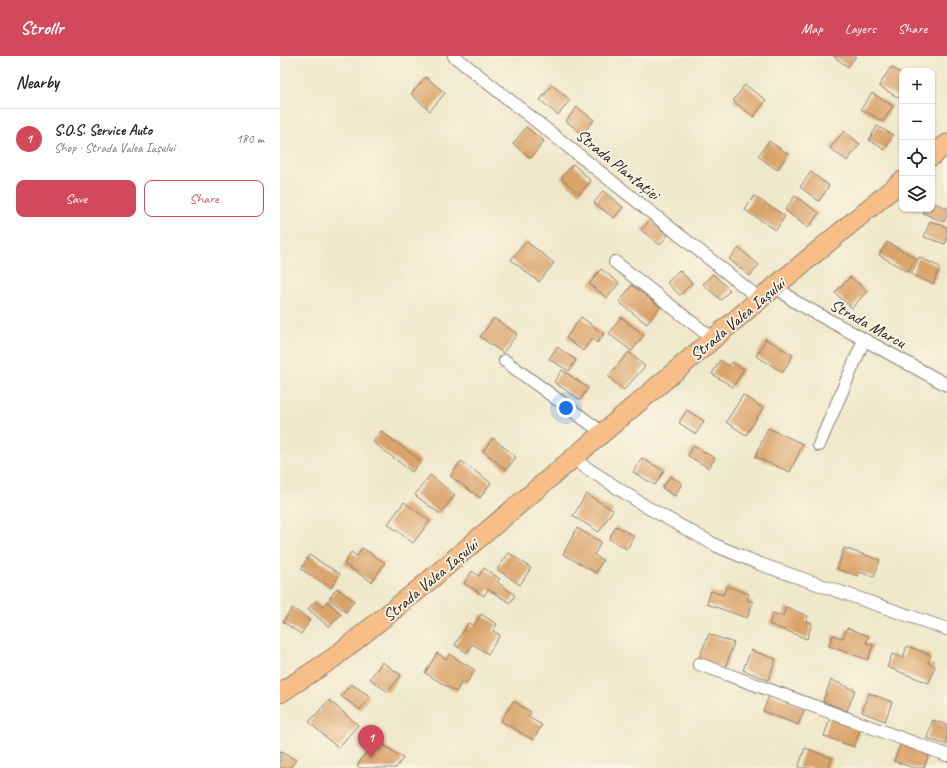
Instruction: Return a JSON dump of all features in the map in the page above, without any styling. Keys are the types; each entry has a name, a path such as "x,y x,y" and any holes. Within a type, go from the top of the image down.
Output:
{"main road":[{"path":"935,154 947,144"},
{"name":"Strada Valea Iașului","path":"280,693 332,659 359,638 899,184"}],"street":[{"name":"Strada Plantației","path":"454,56 760,299"},
{"path":"615,262 713,340"},
{"name":"Strada Marcu","path":"776,286 794,301 947,385"},
{"path":"819,445 864,340"},
{"path":"506,361 603,433"},
{"path":"573,459 645,506 717,546 760,564 947,629"},
{"path":"699,664 947,755"}],"building":[{"path":"833,56 856,56 848,67"},
{"path":"891,67 899,72 899,98 879,86"},
{"path":"426,77 445,93 430,111 411,94"},
{"path":"552,85 570,100 558,115 540,100"},
{"path":"745,85 766,100 754,117 733,101"},
{"path":"872,93 893,106 883,122 861,109"},
{"path":"577,107 594,120 582,134 566,121"},
{"path":"877,126 893,135 885,150 869,140"},
{"path":"526,127 544,141 531,158 513,144"},
{"path":"844,131 860,144 847,161 830,148"},
{"path":"769,141 788,154 777,170 758,156"},
{"path":"573,164 591,181 579,194 561,178"},
{"path":"811,172 829,186 819,201 800,187"},
{"path":"603,191 623,207 614,218 594,203"},
{"path":"754,196 785,216 776,230 745,210"},
{"path":"795,196 819,213 808,228 785,210"},
{"path":"935,203 947,208 947,215 944,222 923,213 935,212"},
{"path":"650,220 668,235 660,245 641,230"},
{"path":"930,221 947,227 947,240 945,244 924,237"},
{"path":"526,241 554,263 539,282 511,260"},
{"path":"887,242 916,258 908,272 879,255"},
{"path":"739,248 759,265 750,276 729,259"},
{"path":"919,257 940,267 933,284 911,274"},
{"path":"601,269 619,283 607,298 589,284"},
{"path":"679,270 692,283 680,295 667,283"},
{"path":"713,274 730,290 721,300 703,284"},
{"path":"850,277 867,291 852,308 835,293"},
{"path":"632,285 660,307 647,324 619,302"},
{"path":"581,317 604,334 597,343 592,339 583,351 566,338"},
{"path":"621,317 644,335 632,351 609,334"},
{"path":"494,318 517,334 503,353 480,337"},
{"path":"766,339 793,355 783,372 756,356"},
{"path":"557,347 576,360 569,371 549,359"},
{"path":"629,352 645,366 624,390 608,376"},
{"path":"720,360 729,366 732,362 744,369 733,387 712,374"},
{"path":"562,370 588,388 580,400 554,382"},
{"path":"743,395 763,408 746,435 726,422"},
{"path":"687,410 704,421 696,434 679,423"},
{"path":"768,428 803,444 790,472 755,457"},
{"path":"381,431 421,461 412,472 373,442"},
{"path":"493,438 516,457 506,470 483,451"},
{"path":"693,446 715,458 709,468 688,456"},
{"path":"642,458 664,471 655,485 633,472"},
{"path":"461,461 491,483 480,498 450,476"},
{"path":"430,475 455,495 440,514 415,495"},
{"path":"670,476 682,483 675,496 662,488"},
{"path":"586,494 613,510 599,532 573,516"},
{"path":"404,502 430,521 413,543 388,524"},
{"path":"616,526 634,536 627,549 609,539"},
{"path":"577,528 601,542 594,555 603,560 596,573 563,554"},
{"path":"362,548 385,563 372,582 344,564 351,552 357,556"},
{"path":"844,548 880,560 874,577 859,572 858,576 837,569"},
{"path":"509,553 531,568 520,585 497,569"},
{"path":"309,555 340,574 331,588 301,569"},
{"path":"484,568 500,579 497,582 515,595 510,603 488,589 484,596 464,583 472,571 479,576"},
{"path":"727,586 749,594 747,600 753,602 747,618 707,604 711,591 723,595"},
{"path":"337,588 354,601 346,612 329,599"},
{"path":"315,601 322,607 327,601 341,614 329,627 308,609"},
{"path":"786,607 808,616 806,621 812,623 807,639 769,624 773,613 783,616"},
{"path":"292,608 310,620 301,634 283,622"},
{"path":"481,614 497,624 493,631 500,635 488,654 473,644 467,653 455,645 468,623 474,626"},
{"path":"847,628 869,636 866,643 873,645 868,660 829,646 833,635 843,638"},
{"path":"709,634 734,643 725,669 698,660"},
{"path":"907,646 931,655 928,663 935,666 929,683 887,667 892,654 903,658"},
{"path":"751,650 776,659 768,680 743,670"},
{"path":"437,653 446,659 449,654 475,670 466,684 462,682 456,692 425,673"},
{"path":"382,662 401,675 388,692 370,679"},
{"path":"831,680 855,690 847,711 823,701"},
{"path":"351,684 370,696 360,710 341,696"},
{"path":"869,693 892,702 885,721 862,712"},
{"path":"770,694 805,708 798,725 763,711"},
{"path":"329,700 358,725 338,748 309,722"},
{"path":"513,701 531,712 528,717 542,725 533,740 501,721"},
{"path":"831,716 861,727 854,747 824,736"},
{"path":"933,720 947,725 947,745 927,738"},
{"path":"375,739 403,758 396,768 360,768 357,766"},
{"path":"901,743 929,754 924,768 913,768 894,761"},
{"path":"805,748 832,758 828,768 798,768"},
{"path":"280,751 296,760 290,768 280,768"}],"place":[{"name":"S.O.S. Service Auto","path":"371,758"}]}
